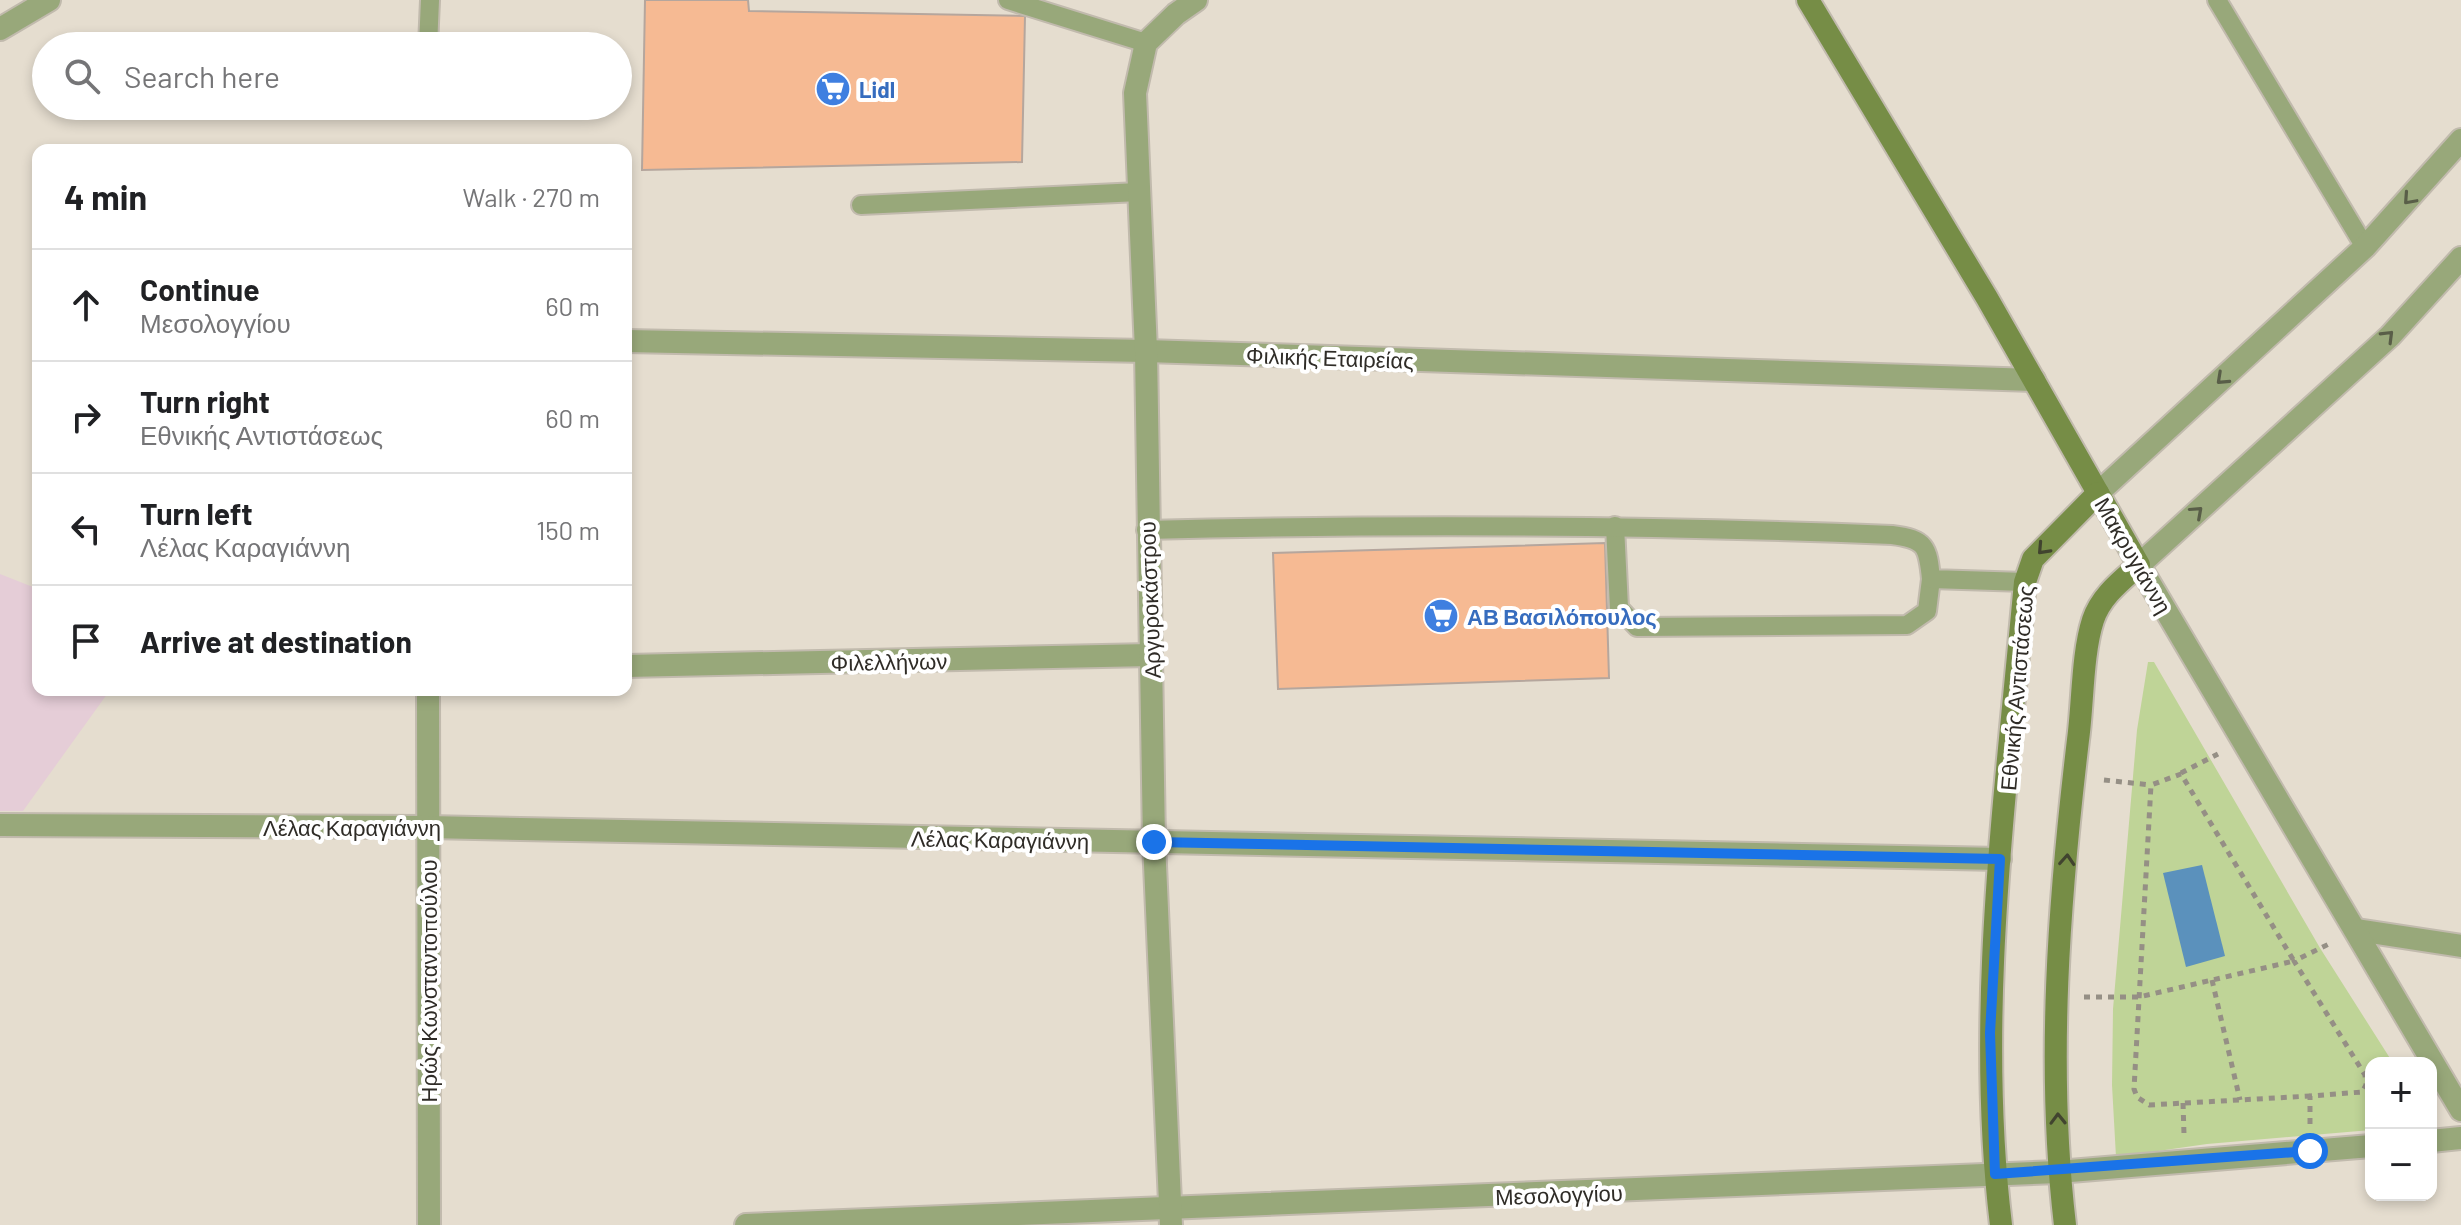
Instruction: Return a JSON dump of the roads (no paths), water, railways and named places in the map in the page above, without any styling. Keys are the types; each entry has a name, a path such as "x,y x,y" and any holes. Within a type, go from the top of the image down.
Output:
{"main road":[{"name":"Μακρυγιάννη","path":"1808,0 2034,380 2139,565"},
{"name":"Εθνικής Αντιστάσεως","path":"2001,1225 1995,1174 1990,1033 2000,859 2025,582 2033,559 2098,493"},
{"path":"2065,1225 2058,1172 2057,996 2074,778 2092,623 2110,592 2139,565"}],"street":[{"path":"0,29 49,0"},
{"path":"1146,43 1176,14 1196,0"},
{"name":"Αργυροκάστρου","path":"1146,43 1135,93 1146,351 1146,530 1154,842 1171,1217"},
{"name":"Εθνικής Αντιστάσεως","path":"2098,493 2365,247 2461,140"},
{"path":"2139,565 2390,336 2461,258"},
{"name":"Φιλικής Εταιρείας","path":"632,341 1146,351 2034,380"},
{"name":"Μακρυγιάννη","path":"2139,565 2461,1110"},
{"name":"Φιλελλήνων","path":"632,666 1151,655"},
{"name":"Ηρώς Κωνσταντοπούλου","path":"428,696 429,1225"},
{"name":"Λέλας Καραγιάννη","path":"0,825 428,827 2000,859"},
{"path":"2357,930 2461,946"},
{"path":"2437,1140 2461,1138"},
{"name":"Μεσολογγίου","path":"746,1225 1171,1217 2058,1172 2365,1146"}],"lane":[{"path":"429,32 430,0"},
{"path":"1008,0 1146,43"},
{"path":"2217,0 2365,247"},
{"path":"861,205 1139,192"},
{"path":"1146,530 1375,524 1615,526 1908,537 1929,552 1931,579 1927,611 1907,625 1637,627 1619,608 1615,526"},
{"path":"1931,579 2025,582"}],"water":[{"path":"2202,865 2225,956 2186,967 2163,873"}],"place":[{"name":"Lidl","path":"833,89"},
{"name":"ΑΒ Βασιλόπουλος","path":"1441,616"}]}
